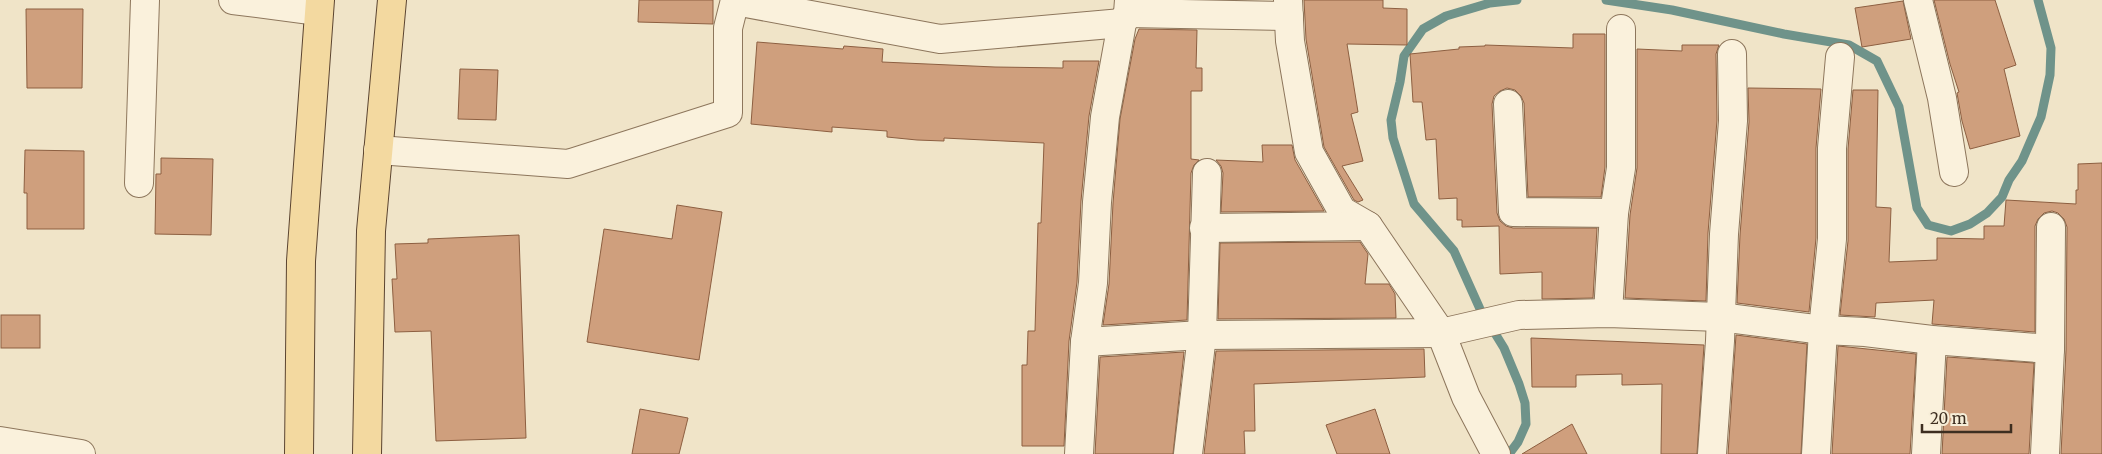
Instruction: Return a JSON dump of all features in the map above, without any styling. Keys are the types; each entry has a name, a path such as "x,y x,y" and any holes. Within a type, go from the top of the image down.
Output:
{"main road":[{"path":"367,454 371,231 392,0"},
{"path":"299,454 301,261 319,5"}],"street":[{"path":"139,182 145,0"},
{"path":"233,0 319,5"},
{"path":"378,150 568,164 728,112 728,28 735,0 940,39 1127,12 1289,8 1290,41 1309,152 1342,211 1368,226 1441,333 1466,397 1496,454"},
{"path":"1918,0 1942,98 1954,172"},
{"path":"1079,454 1085,342 1093,283 1097,202 1105,118 1127,12"},
{"path":"1608,313 1614,213 1621,168 1622,29"},
{"path":"1712,454 1724,234 1733,121 1732,54"},
{"path":"1816,454 1823,330 1832,239 1832,148 1840,57"},
{"path":"1508,104 1512,212 1614,213"},
{"path":"1188,454 1202,335 1207,173"},
{"path":"1204,228 1368,226"},
{"path":"2045,454 2050,349 2052,227"},
{"path":"1085,342 1202,335 1441,333 1519,315 1608,313 1720,317 1823,330 1865,332 1932,340 2050,349"},
{"path":"1926,454 1932,340"},
{"path":"0,441 81,454"}],"building":[{"path":"639,0 713,0 713,24 638,22"},
{"path":"1304,0 1383,0 1383,8 1407,9 1407,45 1347,44 1358,112 1351,114 1363,161 1342,166 1363,200 1358,202 1354,200 1324,147 1306,39"},
{"path":"1934,0 1995,0 2016,65 2004,69 2020,136 1970,149 1962,121 1957,93 1959,92"},
{"path":"1903,1 1911,39 1862,47 1855,8"},
{"path":"26,9 83,9 82,88 27,88"},
{"path":"1139,29 1197,30 1196,68 1202,68 1202,91 1191,91 1191,159 1199,160 1194,165 1191,173 1187,320 1103,325 1109,284 1120,119 1135,39"},
{"path":"1573,34 1605,34 1605,167 1601,197 1528,197 1524,103 1521,96 1515,90 1507,88 1494,96 1492,104 1497,213 1500,221 1506,226 1513,228 1597,228 1593,298 1542,299 1542,272 1500,274 1499,226 1462,227 1462,220 1457,220 1457,198 1439,199 1436,139 1426,140 1422,102 1413,102 1410,54 1485,45 1573,48"},
{"path":"757,42 843,49 844,46 883,49 882,62 1063,68 1063,61 1099,61 1089,116 1081,201 1077,282 1069,341 1064,446 1022,446 1022,365 1027,365 1028,331 1035,331 1038,223 1041,223 1044,143 944,138 944,141 917,140 887,137 887,131 832,127 832,132 751,124"},
{"path":"1682,45 1719,45 1716,54 1717,120 1708,233 1706,301 1625,298 1630,215 1637,168 1637,49 1682,51"},
{"path":"460,69 498,70 496,120 458,119"},
{"path":"1748,88 1821,89 1816,148 1816,238 1809,312 1737,303 1740,235 1749,122"},
{"path":"1853,90 1878,90 1876,207 1891,208 1889,262 1937,260 1937,238 1984,239 1984,226 2004,226 2006,200 2076,204 2078,164 2102,163 2102,454 2061,454 2066,350 2067,227 2064,219 2058,213 2052,211 2044,213 2038,219 2035,226 2035,332 1932,324 1934,300 1876,303 1875,317 1840,315 1848,241 1848,149"},
{"path":"1262,145 1292,145 1295,160 1324,211 1221,212 1223,173 1221,166 1216,160 1263,162"},
{"path":"25,150 84,151 84,229 27,229 27,193 24,193"},
{"path":"161,158 213,159 211,235 155,234 156,174 161,174"},
{"path":"677,205 722,212 699,360 587,342 604,229 672,239"},
{"path":"519,235 526,438 436,441 431,331 395,332 392,279 397,279 395,244 428,243 428,239"},
{"path":"1360,242 1368,254 1365,284 1389,284 1395,294 1396,318 1218,319 1220,243"},
{"path":"1,315 40,315 40,348 1,348"},
{"path":"1736,335 1807,344 1801,454 1728,454"},
{"path":"1531,338 1704,345 1697,454 1661,454 1662,384 1622,385 1622,374 1576,375 1576,387 1532,387"},
{"path":"1838,346 1916,354 1910,454 1832,454"},
{"path":"1424,349 1425,377 1254,384 1255,431 1244,431 1245,454 1204,454 1216,351"},
{"path":"1184,352 1173,454 1095,454 1100,357"},
{"path":"1947,357 2034,363 2029,454 1942,454"},
{"path":"640,409 688,418 679,454 632,454"},
{"path":"1375,409 1390,454 1337,454 1326,425"},
{"path":"1572,424 1587,454 1522,454"}],"waterway":[{"path":"1509,454 1518,442 1526,424 1525,403 1519,384 1504,348 1480,309 1454,251 1414,204 1393,138 1391,120 1404,56 1423,29 1446,16 1490,3 1517,0"},
{"path":"1606,0 1672,10 1784,34 1849,45 1877,61 1899,107 1917,208 1928,225 1951,231 1970,224 1987,213 2002,197 2009,180 2022,161 2041,117 2050,75 2051,48 2038,0"}]}
